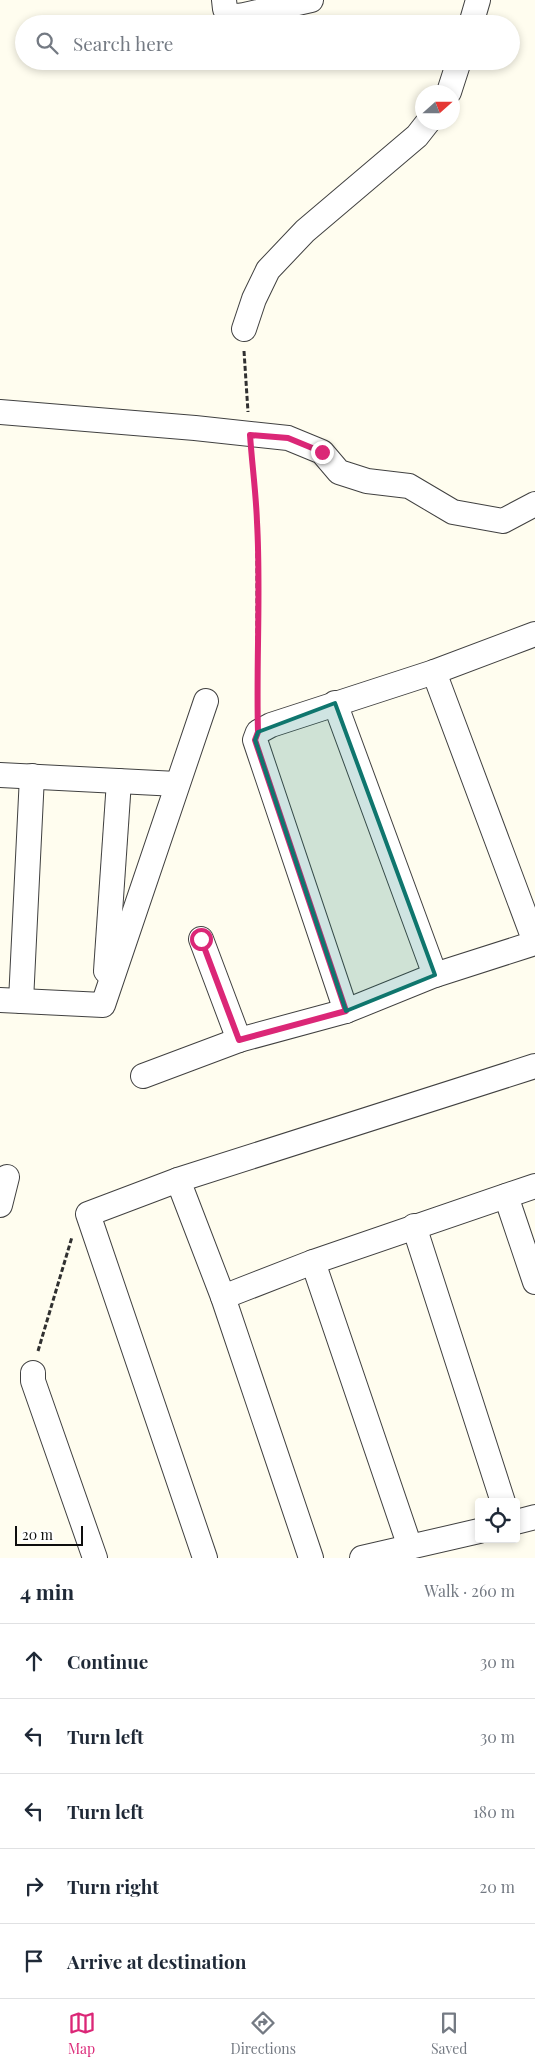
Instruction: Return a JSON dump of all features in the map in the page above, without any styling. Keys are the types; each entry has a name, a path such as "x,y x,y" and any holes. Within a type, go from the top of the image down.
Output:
{"street":[{"path":"224,0 225,9 230,15"},
{"path":"244,15 310,0"},
{"path":"474,15 478,0"},
{"path":"451,85 456,70"},
{"path":"244,329 254,299 268,270 304,231 422,130"},
{"path":"0,412 195,428 288,438 322,452 339,472 367,481 409,486 453,512 504,521 535,504"},
{"path":"346,1011 255,740 258,732 271,725 335,703 534,638"},
{"path":"143,1076 239,1040 346,1011 435,975 535,943 434,672"},
{"path":"103,1005 206,701"},
{"path":"335,703 435,975"},
{"path":"0,775 177,784"},
{"path":"32,776 10,1000 103,1005"},
{"path":"103,1005 119,781"},
{"path":"201,939 239,1040"},
{"path":"205,1558 88,1214 178,1180 535,1066"},
{"path":"0,1205 7,1177"},
{"path":"178,1180 223,1297 311,1558"},
{"path":"223,1297 414,1226 535,1186"},
{"path":"506,1196 535,1282"},
{"path":"414,1226 502,1498"},
{"path":"313,1262 410,1547"},
{"path":"33,1372 33,1381 95,1558"},
{"path":"520,1521 535,1517"},
{"path":"362,1558 475,1532"}],"path":[{"path":"244,329 244,369 257,523 258,621 256,675 258,732"},
{"path":"33,1372 68,1247 73,1234 88,1214"}],"highlighted area":[{"path":"335,703 435,975 346,1011 255,740 258,732"}],"route":[{"path":"201,939 239,1040 346,1011 255,740 258,732 256,675 258,621 257,523 250,435 288,438 322,452"}]}
